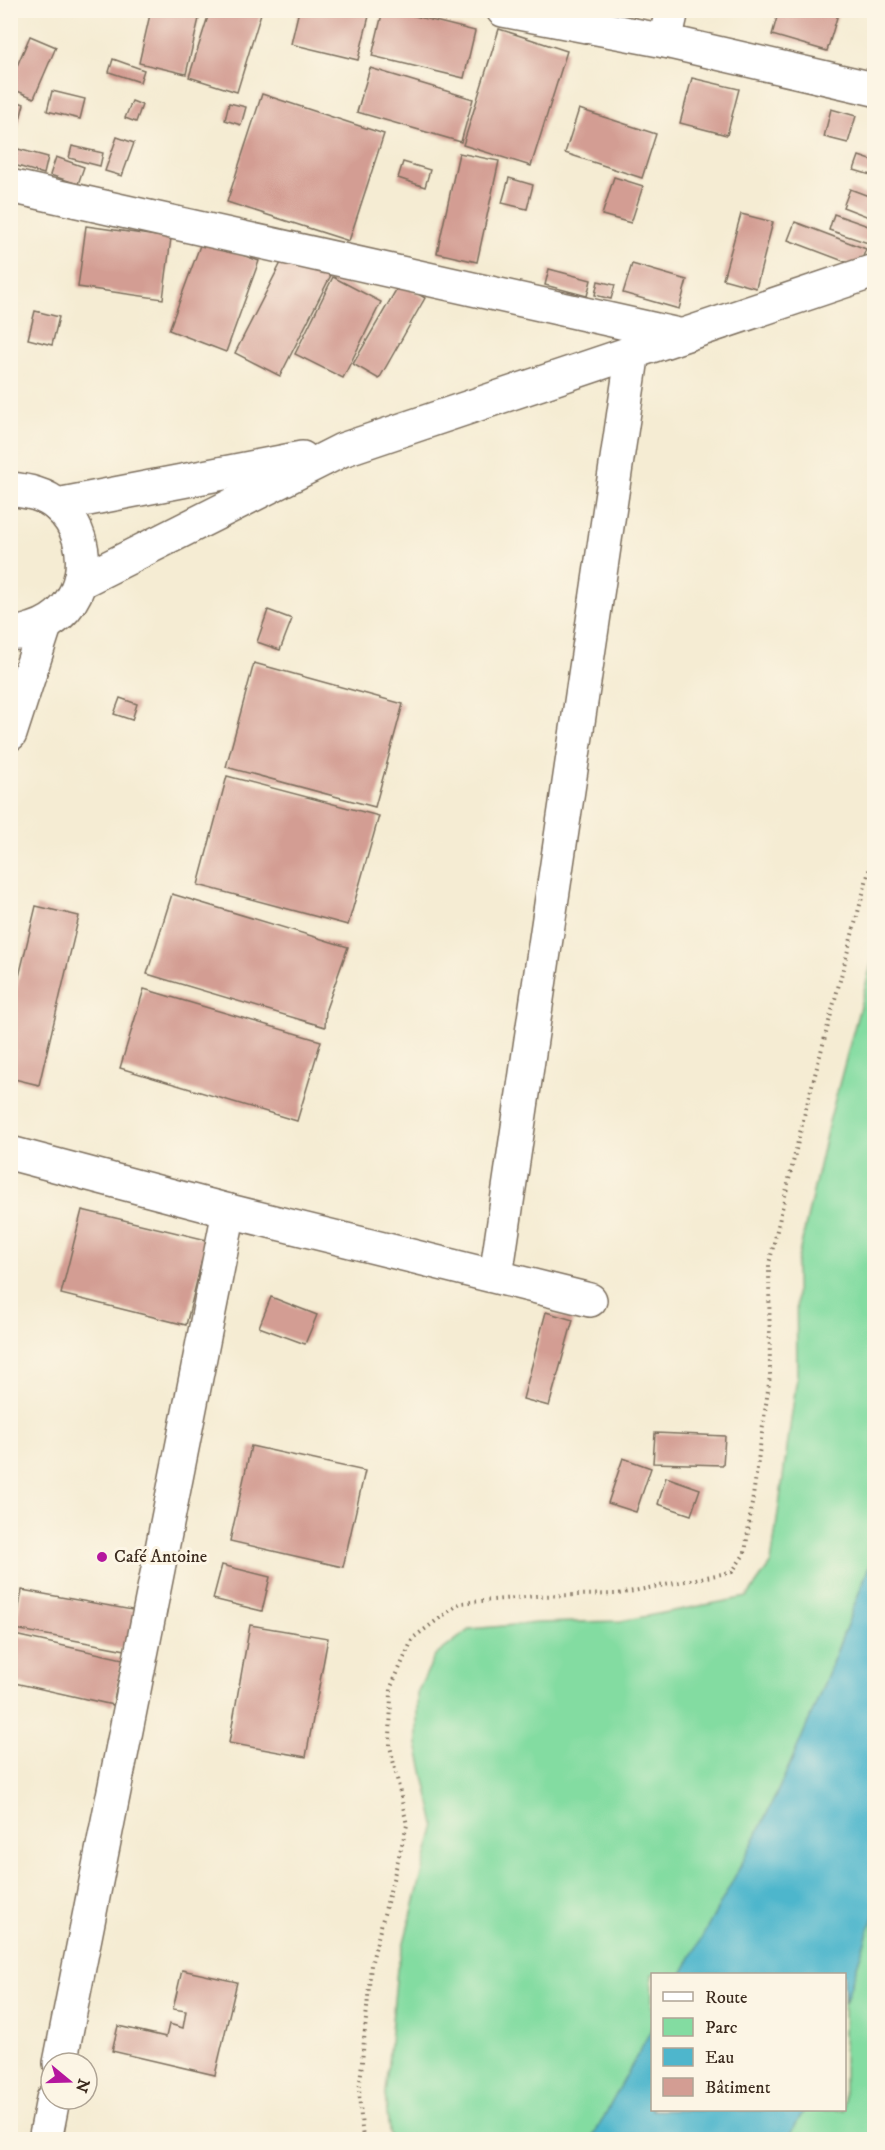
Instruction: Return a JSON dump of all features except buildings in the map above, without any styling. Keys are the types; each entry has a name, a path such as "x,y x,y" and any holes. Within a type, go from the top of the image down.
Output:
{"street":[{"path":"503,10 669,26 874,89"},
{"path":"10,186 680,335"},
{"path":"57,505 342,450 874,271"},
{"path":"496,1276 633,351"},
{"path":"80,582 342,450"},
{"path":"10,489 32,491 57,505 75,527 83,554 80,582 67,607 45,626 18,634 10,633"},
{"path":"10,734 45,626"},
{"path":"10,1153 590,1300"},
{"path":"62,2051 228,1210"},
{"path":"45,2139 51,2111"}],"path":[{"path":"363,2139 359,2094 371,1965 407,1825 390,1746 391,1688 413,1638 460,1603 536,1596 618,1594 732,1572 746,1553 770,1376 769,1264 804,1116 874,852"}],"green space":[{"path":"874,954 874,2139 390,2140 385,2094 397,1969 435,1825 417,1744 417,1693 435,1656 470,1629 537,1623 621,1621 747,1597 771,1563 797,1377 796,1267 829,1122"}],"water":[{"path":"874,1553 874,1914 846,2000 846,1973 683,1973 749,1850 786,1773 821,1691"},
{"path":"651,2030 651,2111 803,2111 788,2139 592,2139"}],"place":[{"name":"Café Antoine","path":"102,1557"}]}
